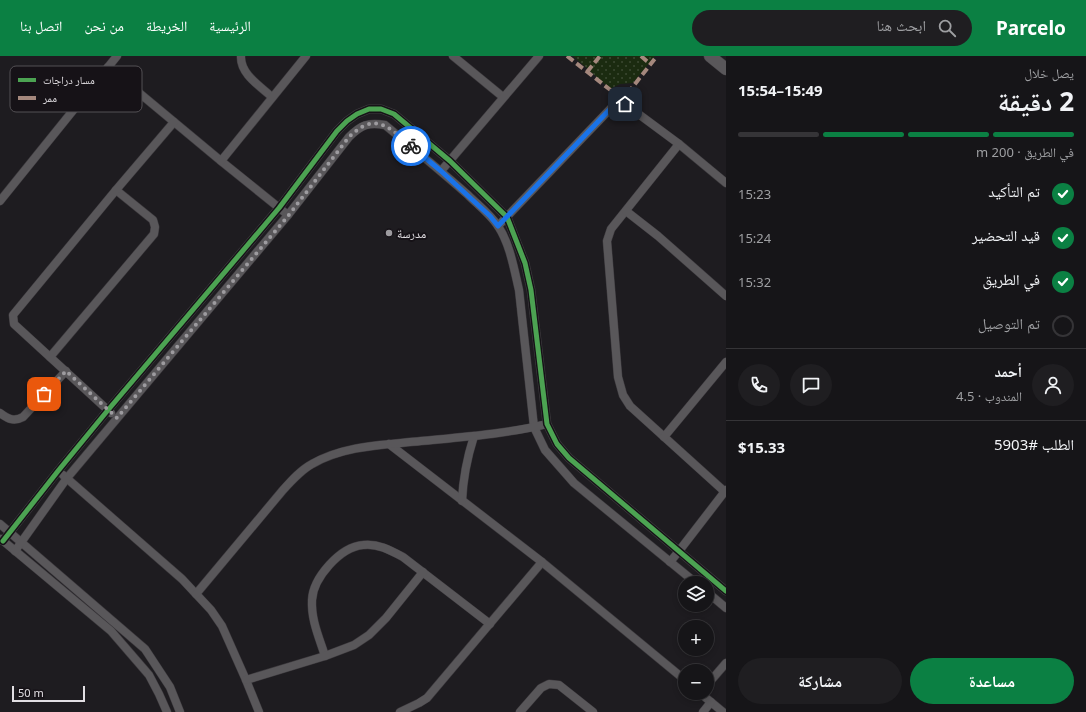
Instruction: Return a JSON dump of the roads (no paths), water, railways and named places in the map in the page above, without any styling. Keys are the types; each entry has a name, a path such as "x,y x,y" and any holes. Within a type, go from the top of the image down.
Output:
{"street":[{"path":"108,66 117,56"},
{"path":"241,56 242,66 246,72 272,97"},
{"path":"220,161 306,56"},
{"path":"453,56 503,97"},
{"path":"441,171 539,56"},
{"path":"710,56 726,69"},
{"path":"142,95 288,216"},
{"path":"498,226 614,105 620,103 625,104 679,144 726,183"},
{"path":"166,712 149,675 111,631 2,540 108,410 278,208 337,131 357,114 369,109 381,110 394,114 450,161 508,217 525,263 531,290 547,424 557,444 569,458 726,591"},
{"path":"0,201 71,112"},
{"path":"117,418 14,324 13,315 174,122"},
{"path":"15,550 67,478 288,216 349,137 357,129 367,124 376,124 386,125 441,171 490,216 498,226 508,251 519,290 534,427 545,450 574,483 687,576"},
{"path":"670,562 725,491 630,406 623,395 618,377 607,241 611,229 679,144"},
{"path":"50,357 154,234 155,227 153,220 116,190"},
{"path":"626,211 658,236 726,296"},
{"path":"664,437 726,362"},
{"path":"0,413 14,420 23,417 66,371"},
{"path":"196,594 295,476 312,464 333,454 356,449 389,444 474,436 547,424"},
{"path":"462,501 466,466 474,436"},
{"path":"389,444 542,562 678,674"},
{"path":"58,471 182,579 211,610 222,626 259,712"},
{"path":"0,524 145,649 170,687 180,712"},
{"path":"325,656 312,618 313,590 316,582 329,565 344,553 361,545 375,545 389,549 403,557 490,624"},
{"path":"400,712 427,698 542,562"},
{"path":"246,680 325,656 354,645 369,635 386,618 423,572"},
{"path":"714,598 726,608"},
{"path":"714,677 726,663"},
{"path":"520,712 541,688 549,684 559,685 593,712"},
{"path":"709,700 723,712"},
{"path":"703,712 711,702"}],"place":[{"name":"مدرسة","path":"389,233"}]}
